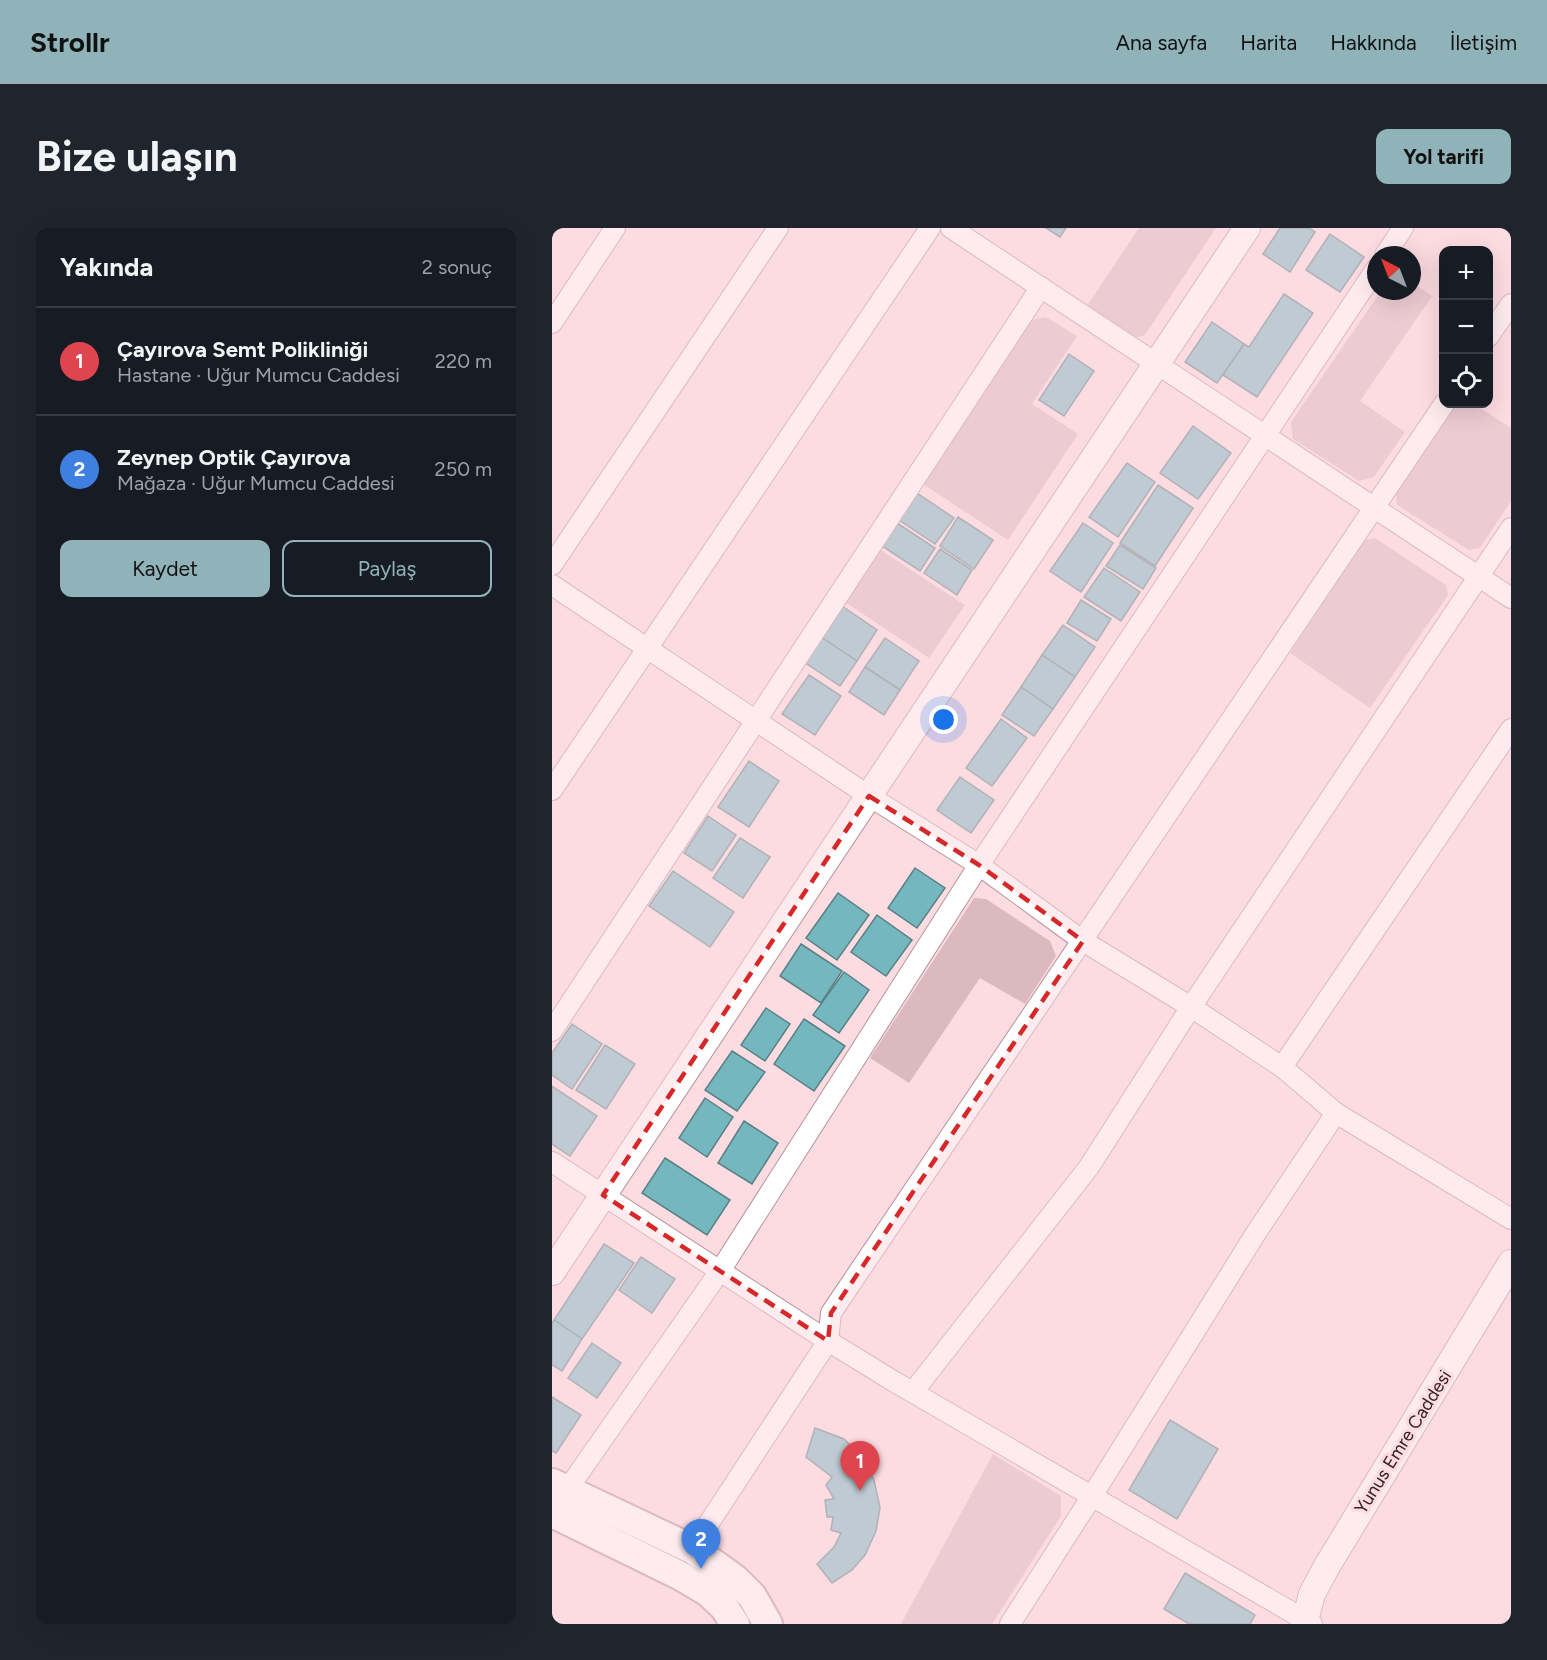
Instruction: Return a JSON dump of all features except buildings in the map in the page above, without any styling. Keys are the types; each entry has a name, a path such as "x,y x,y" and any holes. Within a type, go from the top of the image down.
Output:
{"main road":[{"path":"557,1495 692,1549 735,1579 752,1596 768,1624"},
{"path":"557,1495 708,1592 724,1607 735,1624"}],"street":[{"path":"552,322 615,228"},
{"path":"552,565 778,228"},
{"path":"552,789 930,228"},
{"path":"951,228 1511,598"},
{"path":"552,1272 1247,228"},
{"path":"1392,246 1403,228"},
{"path":"557,1495 720,1271 979,866 1367,283"},
{"path":"552,1031 1041,287"},
{"path":"1493,330 1511,303"},
{"path":"692,1549 828,1341 831,1313 1441,408"},
{"path":"913,1392 1089,1167 1191,1007 1511,528"},
{"path":"552,585 869,796 979,866 1083,941 1191,1007 1282,1067 1336,1113 1511,1219"},
{"path":"1282,1067 1511,729"},
{"path":"1010,1624 1256,1233 1336,1113"},
{"path":"552,1162 828,1341 1307,1622"},
{"name":"Yunus Emre Caddesi","path":"1307,1622 1312,1594 1327,1566 1511,1263"}],"highlighted area":[{"path":"869,796 979,865 1083,941 831,1313 828,1341 603,1195"}],"shaded area":[{"path":"1139,228 1216,228 1145,335 1135,338 1087,306"},
{"path":"1421,288 1432,296 1360,401 1405,432 1374,477 1359,481 1293,439 1291,422 1375,300 1421,300"},
{"path":"1046,317 1077,336 1032,404 1078,434 1008,540 923,484 1031,320"},
{"path":"1452,408 1480,408 1511,428 1511,501 1480,548 1469,550 1397,505 1396,494"},
{"path":"1375,538 1446,585 1448,595 1370,708 1290,653 1363,540"},
{"path":"879,549 965,605 929,658 845,602"},
{"path":"974,898 986,899 1050,941 1056,956 1025,1004 980,978 909,1083 870,1058"},
{"path":"993,1454 1061,1496 1061,1516 992,1624 901,1624"}],"place":[{"name":"Çayırova Semt Polikliniği","path":"860,1491"},
{"name":"Zeynep Optik Çayırova","path":"701,1569"}]}
